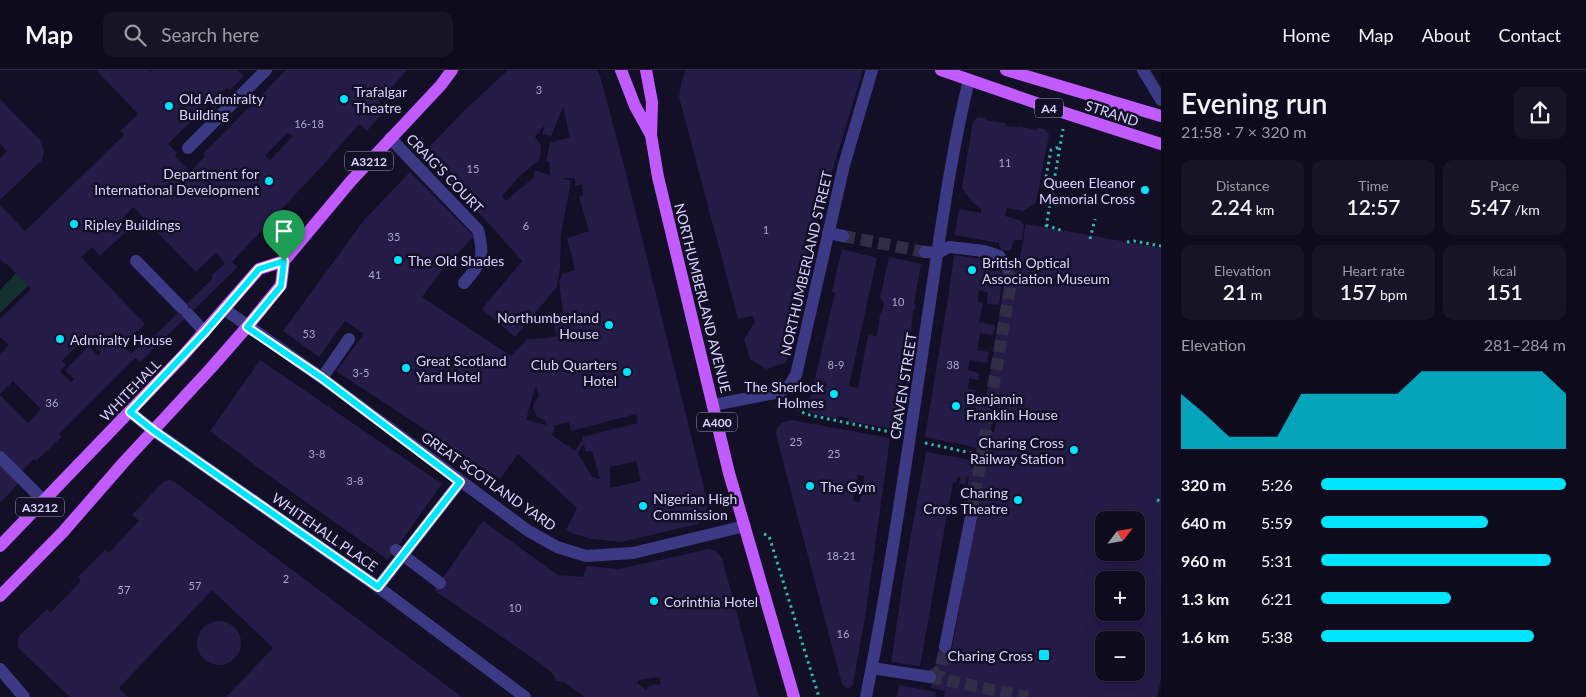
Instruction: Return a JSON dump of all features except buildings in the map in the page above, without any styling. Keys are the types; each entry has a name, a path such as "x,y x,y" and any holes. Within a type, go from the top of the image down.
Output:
{"main road":[{"name":"A3212","path":"0,596 63,532 247,327 281,286 284,261 351,180 441,85 452,70"},
{"name":"A3212","path":"441,85 461,70"},
{"name":"NORTHUMBERLAND AVENUE","path":"621,70 635,106 651,135"},
{"name":"NORTHUMBERLAND AVENUE","path":"646,70 652,102 651,135 658,177 727,466 794,697"},
{"name":"STRAND","path":"941,70 1161,144"},
{"name":"STRAND","path":"1006,70 1116,101 1161,116"},
{"name":"WHITEHALL","path":"0,546 205,332 259,269 284,261"}],"street":[{"path":"188,148 265,70"},
{"name":"NORTHUMBERLAND STREET","path":"780,392 789,386 796,375 844,166 872,70"},
{"path":"1143,70 1161,100"},
{"name":"CRAVEN STREET","path":"866,697 910,438 931,252 969,80"},
{"name":"CRAIG'S COURT","path":"390,138 478,230 483,248 478,266 464,283"},
{"path":"828,233 843,236"},
{"path":"931,252 949,247 984,251 999,256 1006,267"},
{"path":"136,261 205,332"},
{"name":"GREAT SCOTLAND YARD","path":"224,309 322,378 526,530 557,547 586,556 633,553 745,526"},
{"path":"322,378 349,339"},
{"path":"713,404 780,392"},
{"name":"WHITEHALL PLACE","path":"130,412 154,431 378,587 525,697"},
{"path":"0,456 44,502"},
{"path":"378,587 460,482"},
{"path":"945,647 972,512"},
{"path":"396,550 440,583"},
{"path":"872,668 930,678"},
{"path":"0,669 24,697"}],"path":[{"path":"1064,129 1046,226 1064,231"},
{"path":"1046,177 1051,150 1060,146"},
{"path":"1090,239 1095,219"},
{"path":"1127,242 1161,246"},
{"path":"780,392 805,414 899,433 920,442 985,456"},
{"path":"745,526 769,536 819,697"}],"green space":[{"path":"16,273 28,286 0,313 0,290"}],"tunnel":[{"path":"843,236 925,252"},
{"path":"972,512 1011,282 1007,267"},
{"path":"930,677 940,671 945,647"},
{"path":"930,677 1028,697"}],"place":[{"name":"Trafalgar Theatre","path":"344,99"},
{"name":"Old Admiralty Building","path":"169,106"},
{"name":"Department for International Development","path":"269,181"},
{"name":"Queen Eleanor Memorial Cross","path":"1145,190"},
{"name":"Ripley Buildings","path":"74,224"},
{"name":"The Old Shades","path":"398,260"},
{"name":"British Optical Association Museum","path":"972,270"},
{"name":"Northumberland House","path":"609,325"},
{"name":"Admiralty House","path":"60,339"},
{"name":"Great Scotland Yard Hotel","path":"406,368"},
{"name":"Club Quarters Hotel","path":"627,372"},
{"name":"The Sherlock Holmes","path":"834,394"},
{"name":"Benjamin Franklin House","path":"956,406"},
{"name":"Charing Cross Railway Station","path":"1074,450"},
{"name":"The Gym","path":"810,486"},
{"name":"Charing Cross Theatre","path":"1018,500"},
{"name":"Nigerian High Commission","path":"643,506"},
{"name":"Corinthia Hotel","path":"654,601"},
{"name":"Charing Cross","path":"1044,655"}],"route":[{"path":"284,261 281,286 247,327 322,378 460,482 378,587 154,431 130,412 205,332 259,269 284,261"}]}
